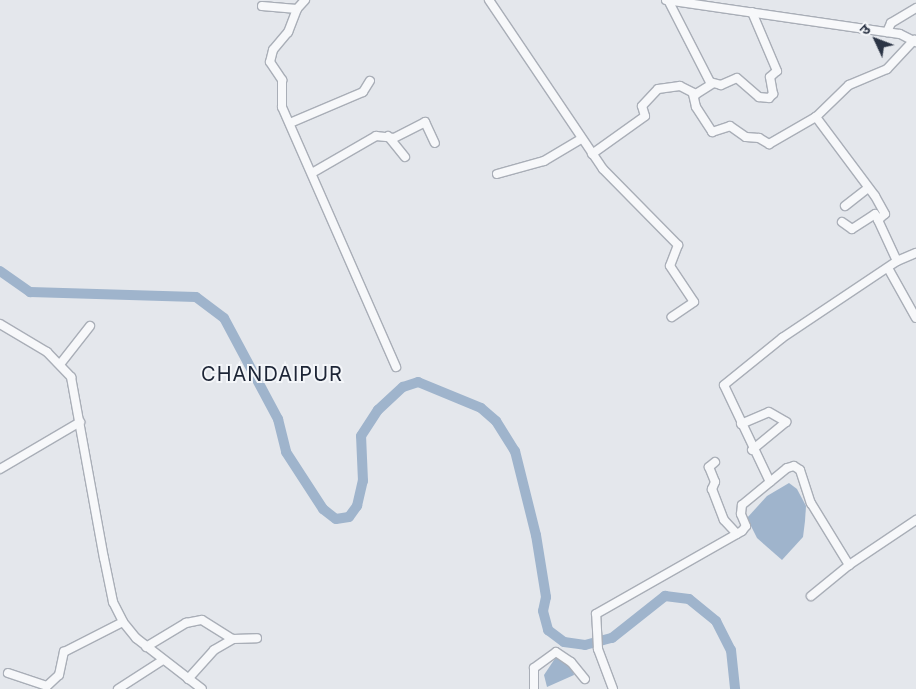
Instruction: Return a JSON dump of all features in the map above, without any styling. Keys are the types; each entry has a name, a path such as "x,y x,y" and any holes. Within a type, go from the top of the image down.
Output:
{"street":[{"path":"305,0 297,8 291,28 270,58 282,80 280,100 396,367"},
{"path":"489,0 592,154 618,187 678,245 670,266 694,302 672,317"},
{"path":"592,154 645,116 642,106 658,89 680,86 693,94 696,107 712,132 730,126 746,137 757,137 769,144 816,117 849,85 886,69 915,41 887,30 752,12 694,2 667,0"},
{"path":"667,0 712,84"},
{"path":"262,6 297,8"},
{"path":"887,30 916,8"},
{"path":"693,94 712,84 737,78 760,98 773,96 770,77 777,71 752,12"},
{"path":"290,123 363,92 370,81"},
{"path":"816,117 868,188 884,214 878,220"},
{"path":"312,173 376,136 394,138 426,122 435,143"},
{"path":"388,136 404,157"},
{"path":"497,174 544,161 581,138"},
{"path":"845,206 868,188"},
{"path":"842,222 855,229 875,214 897,261"},
{"path":"770,482 752,450 724,391 726,382 782,338 897,261 916,253"},
{"path":"888,268 916,318"},
{"path":"0,324 61,363 71,377 111,594 123,622 146,647 202,689"},
{"path":"61,363 90,326"},
{"path":"741,424 769,412 786,422 752,450"},
{"path":"0,469 80,422"},
{"path":"715,462 709,467 715,482 712,489 724,520 737,534"},
{"path":"613,689 598,649 594,621 600,611 737,534 746,526 741,514 742,505 791,466 800,470 811,503 849,565"},
{"path":"811,596 849,565 916,520"},
{"path":"146,647 186,623 202,620 233,639"},
{"path":"8,673 47,686 59,674 64,652 123,622"},
{"path":"188,679 214,650 233,639 257,638"},
{"path":"534,689 534,668 556,652 571,662 584,679"},
{"path":"118,689 163,660"}],"water":[{"path":"789,483 797,489 806,506 805,521 803,537 782,560 757,538 747,518 767,496"},
{"path":"556,657 572,667 574,675 547,687 544,675"}],"waterway":[{"path":"0,271 30,292 196,297 224,318 278,419 286,452 323,509 336,519 349,517 357,506 363,481 361,436 378,410 403,387 418,382 481,408 496,421 515,451 536,535 546,597 543,611 548,630 564,642 585,645 612,638 665,596 689,599 716,621 731,650 735,689"}],"district":[{"name":"CHANDAIPUR","path":"272,374"}]}
